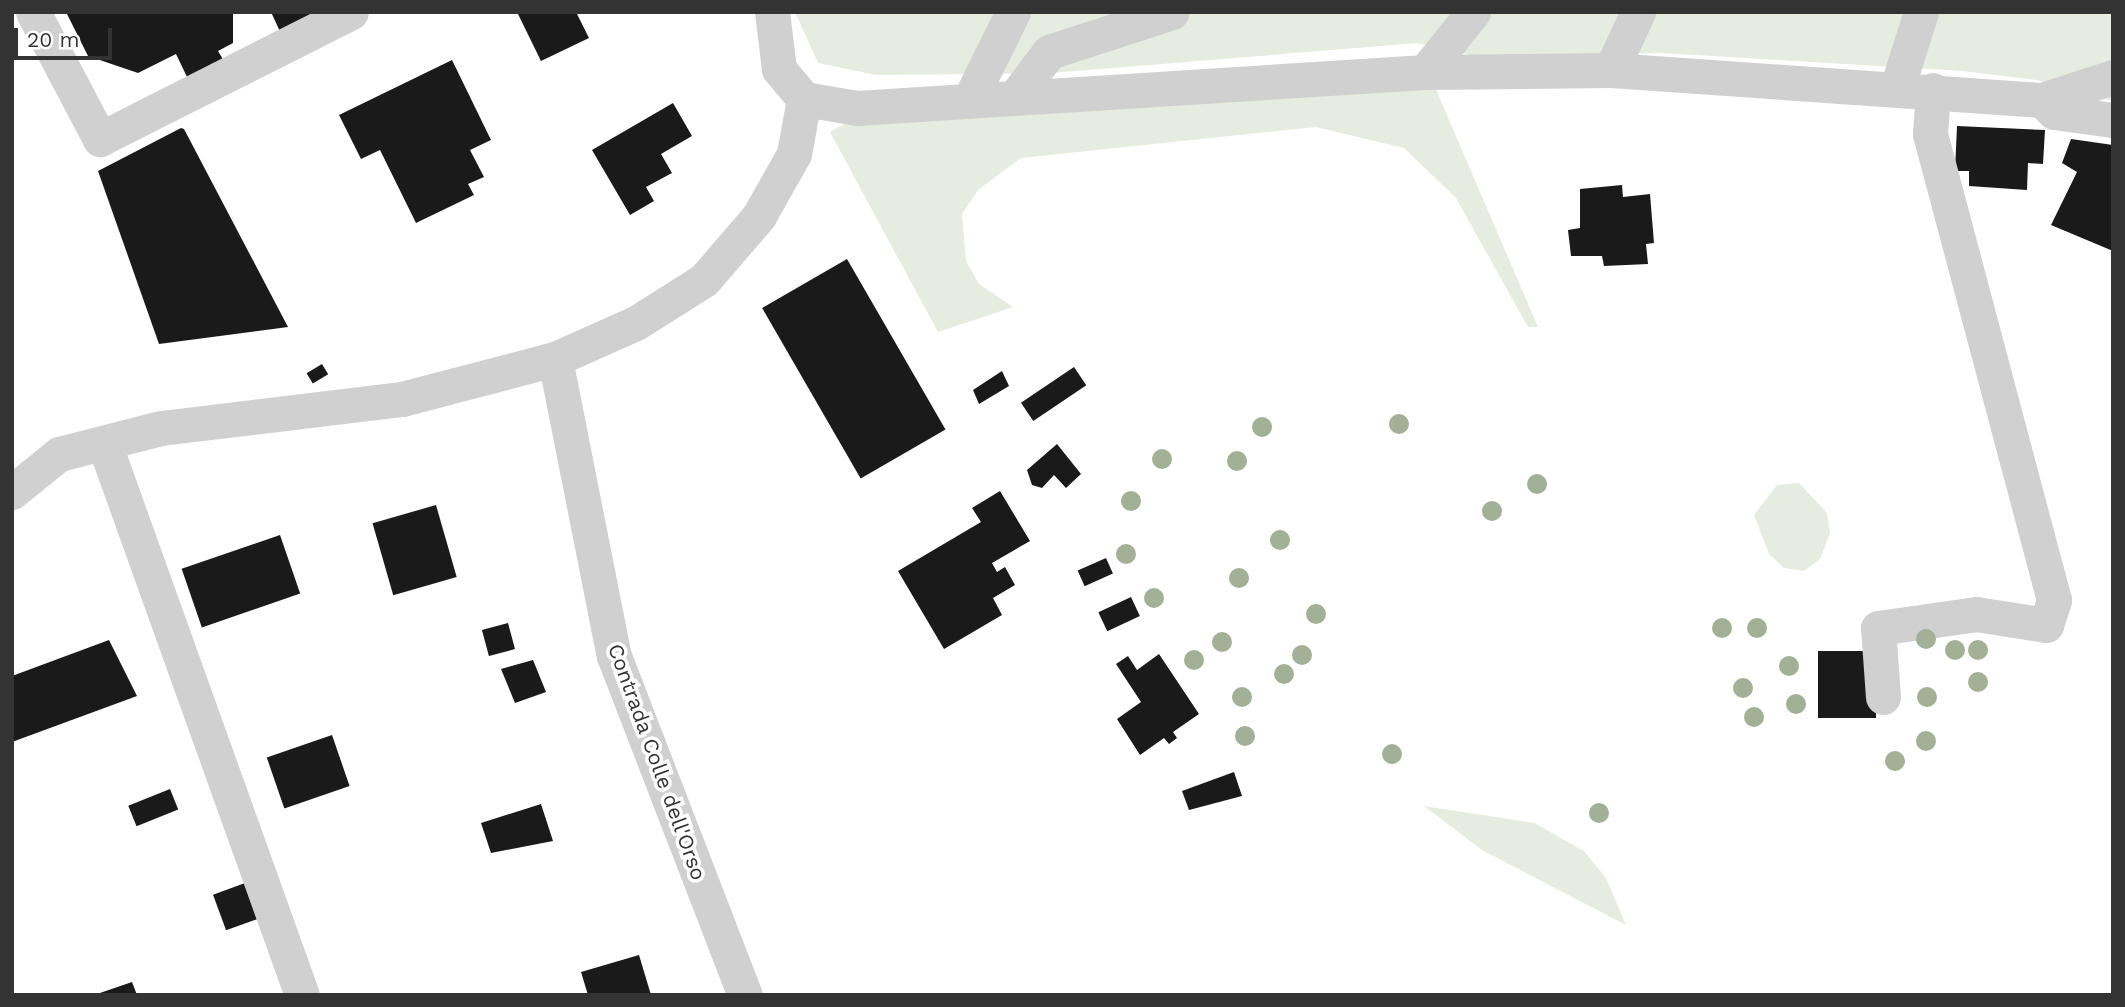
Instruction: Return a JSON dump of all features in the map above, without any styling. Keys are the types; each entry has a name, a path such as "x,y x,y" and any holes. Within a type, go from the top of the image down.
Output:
{"street":[{"path":"33,12 100,139 351,12"},
{"path":"772,12 779,69 804,99 857,108 1425,72 1611,70 1933,90 2042,100 2113,77"},
{"path":"970,99 1013,12"},
{"path":"1015,97 1049,52 1172,12"},
{"path":"1425,72 1473,12"},
{"path":"1611,70 1638,12"},
{"path":"1898,88 1921,12"},
{"path":"1883,697 1878,628 1976,614 2046,625 2054,600 1930,134 1933,90"},
{"path":"12,492 59,454 161,428 402,399 555,359 636,323 704,280 759,216 794,154 804,99"},
{"path":"2042,100 2054,113 2113,120"},
{"name":"Contrada Colle dell'Orso","path":"555,359 614,656 745,995"},
{"path":"104,443 302,995"}],"shaded area":[{"path":"795,12 2113,12 2113,101 2037,80 1963,71 1662,53 1479,57 1417,43 1051,73 876,75 818,63"},
{"path":"1434,85 1538,327 1528,327 1456,198 1404,148 1316,127 1021,158 978,190 962,214 966,261 979,284 1013,307 938,332 830,132 855,118"},
{"path":"1799,483 1827,513 1830,533 1820,559 1804,571 1784,568 1769,554 1754,515 1777,485"},
{"path":"1424,806 1534,823 1584,851 1606,878 1626,925 1482,850"}],"building":[{"path":"66,12 233,12 233,43 218,51 224,61 188,79 176,54 138,73 88,56"},
{"path":"271,12 337,12 283,38"},
{"path":"517,12 576,12 589,38 541,61"},
{"path":"452,60 491,140 470,150 484,177 468,184 474,195 416,223 380,150 361,159 339,115"},
{"path":"673,103 692,136 661,154 672,173 646,187 654,201 630,215 592,150"},
{"path":"1957,126 2045,130 2043,164 2028,163 2027,190 1969,186 1969,171 1955,171"},
{"path":"181,128 184,129 288,327 159,344 98,171"},
{"path":"2071,139 2113,145 2113,251 2051,225 2077,172 2062,163"},
{"path":"1622,185 1623,197 1650,194 1654,243 1646,244 1648,264 1604,266 1602,256 1571,256 1568,230 1580,228 1580,189"},
{"path":"847,259 946,430 861,479 762,308"},
{"path":"322,364 328,374 313,384 307,373"},
{"path":"1074,367 1086,385 1033,421 1021,403"},
{"path":"1002,371 1009,386 979,404 973,390"},
{"path":"1057,444 1081,474 1066,488 1054,475 1042,488 1032,485 1027,470"},
{"path":"1000,491 1030,541 992,563 997,572 1005,567 1015,585 993,598 1002,615 944,649 898,571 981,522 972,508"},
{"path":"436,505 457,577 393,595 373,523"},
{"path":"280,535 300,594 202,627 182,569"},
{"path":"1106,558 1113,574 1085,586 1078,571"},
{"path":"1131,597 1140,616 1107,631 1098,612"},
{"path":"508,623 515,649 489,656 482,630"},
{"path":"109,640 137,696 12,742 12,676"},
{"path":"1818,651 1876,651 1876,718 1818,718"},
{"path":"1159,654 1199,714 1173,732 1177,738 1169,744 1164,738 1140,755 1117,719 1141,702 1116,664 1128,656 1137,670"},
{"path":"533,660 546,692 515,703 501,669"},
{"path":"332,735 350,786 284,809 267,757"},
{"path":"1234,772 1242,796 1189,810 1182,791"},
{"path":"170,789 178,809 137,826 128,806"},
{"path":"541,804 553,841 491,853 481,823"},
{"path":"245,883 258,919 226,930 213,895"},
{"path":"639,955 651,995 588,995 581,972"},
{"path":"132,982 137,995 97,995 97,994"}]}
